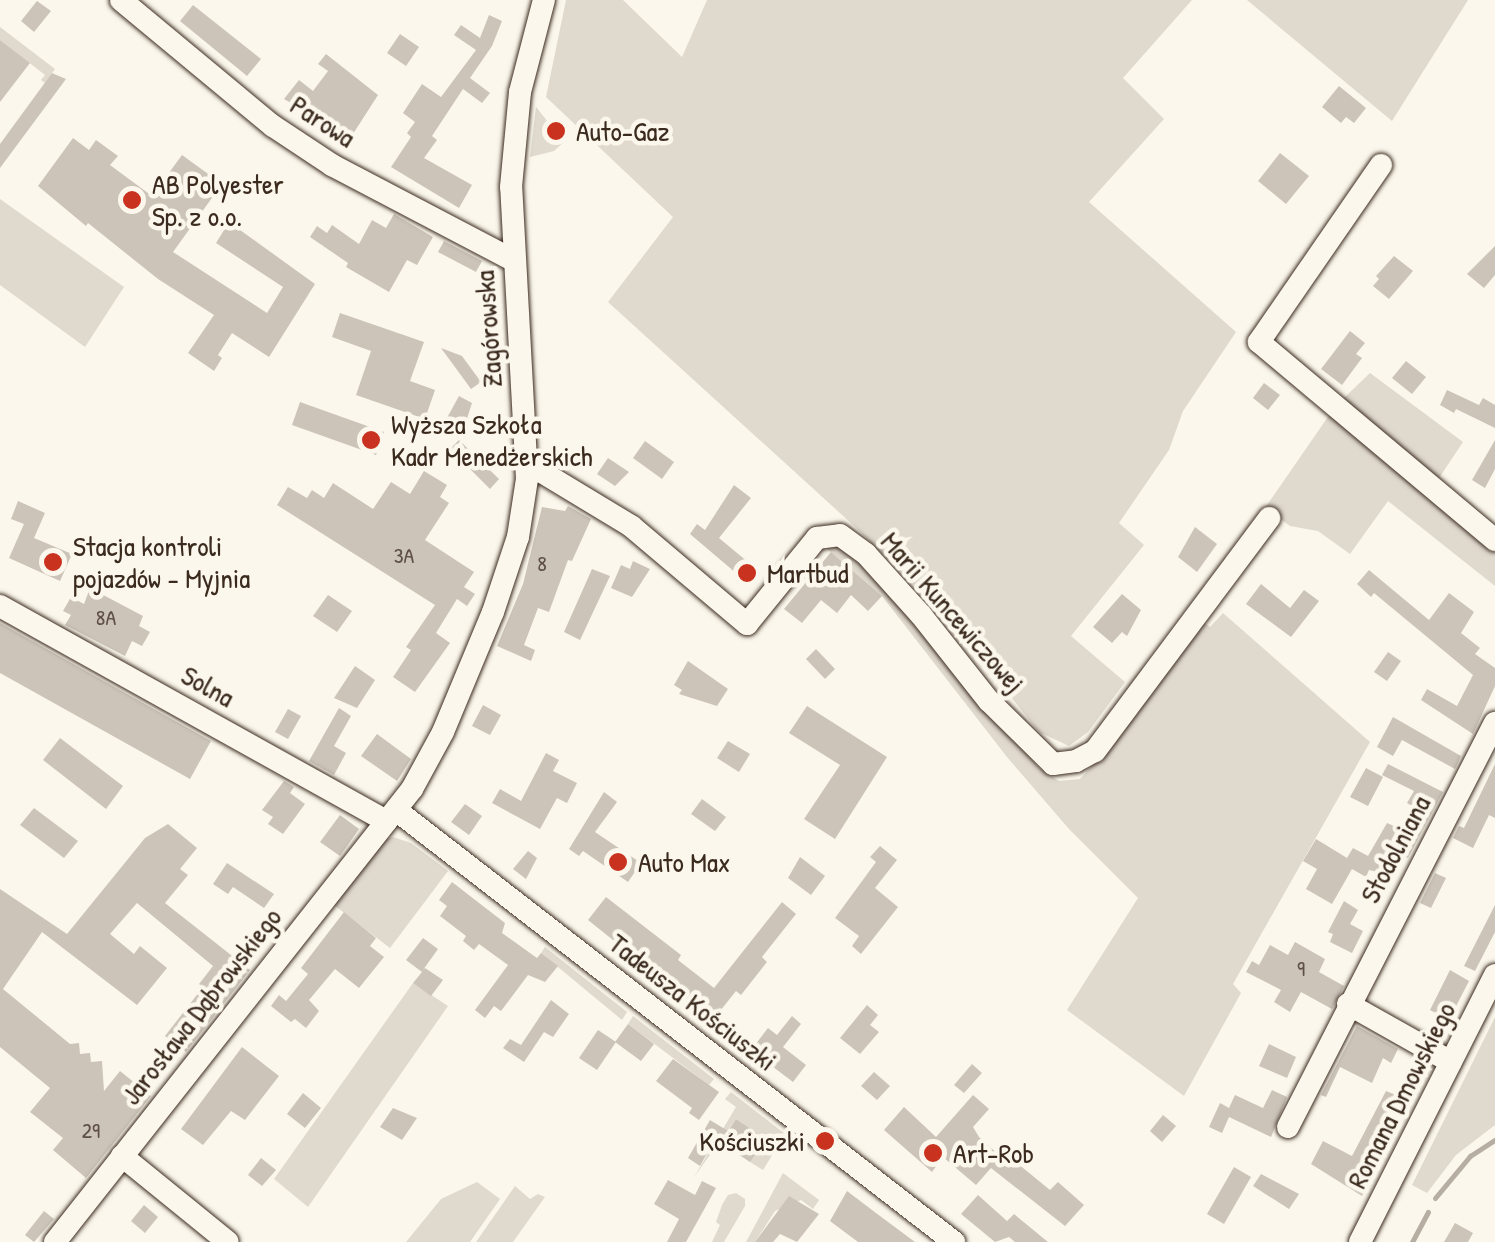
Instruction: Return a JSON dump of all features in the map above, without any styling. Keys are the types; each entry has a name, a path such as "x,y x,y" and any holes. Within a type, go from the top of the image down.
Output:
{"street":[{"name":"Parowa","path":"121,0 274,126 332,165 513,260"},
{"name":"Zagórowska","path":"391,815 435,750 493,612 518,537 527,463 513,260 516,118 544,0"},
{"path":"1380,166 1259,342 1495,540"},
{"name":"Marii Kuncewiczowej","path":"527,463 631,526 747,624 817,538 840,535 866,554 922,615 989,702 1054,764 1076,761 1094,751 1268,518"},
{"name":"Solna","path":"0,606 391,815"},
{"name":"Stodolniana","path":"1288,1126 1495,722"},
{"name":"Jarosława Dąbrowskiego","path":"55,1242 391,815"},
{"name":"Tadeusza Kościuszki","path":"391,815 954,1242"},
{"name":"Romana Dmowskiego","path":"1360,1242 1495,975"},
{"path":"1348,1004 1450,1062"},
{"path":"122,1156 228,1242"}],"shaded area":[{"path":"566,0 623,0 682,57 707,0 1192,0 1123,78 1164,119 1089,202 1236,332 1183,411 1169,450 1119,523 1144,545 1071,636 1125,682 1088,732 1069,746 1039,732 946,616 852,524 608,302 673,217 546,97"},
{"path":"1247,0 1468,0 1392,121"},
{"path":"0,27 55,69 45,83 41,80 45,75 0,40"},
{"path":"536,107 564,142 554,151 530,157"},
{"path":"0,199 124,287 85,347 0,285"},
{"path":"1370,373 1463,442 1435,484 1346,405 1344,398"},
{"path":"1332,411 1495,546 1495,586 1388,501 1350,554 1318,531 1290,526 1265,508"},
{"path":"835,543 869,563 1039,768 1059,781 1080,779 1106,750 1199,619 1210,627 1223,613 1370,742 1233,984 1241,993 1184,1096 1067,1010 1138,898 1069,829 1007,757 882,596 823,545"},
{"path":"393,837 411,843 448,871 390,948 334,905 383,840"},
{"path":"545,947 627,1012 622,1020 541,953"},
{"path":"413,983 448,1006 308,1207 274,1179"},
{"path":"633,1016 714,1079 709,1085 628,1024"},
{"path":"1495,1017 1495,1125 1456,1155 1427,1193 1412,1185"},
{"path":"731,1092 785,1134 763,1170 750,1162 765,1139 736,1119 694,1177 736,1107 725,1099"},
{"path":"783,1173 819,1200 813,1209 801,1200 775,1211 755,1242 746,1242"},
{"path":"477,1182 500,1199 470,1242 406,1242 441,1199"},
{"path":"515,1186 530,1199 538,1194 545,1197 513,1242 476,1242"},
{"path":"736,1193 745,1199 745,1206 724,1242 712,1242 720,1225 716,1222 722,1205 728,1195"}],"building":[{"path":"37,1 51,11 34,32 21,21"},
{"path":"193,5 261,59 247,76 180,21"},
{"path":"489,15 502,21 492,46 470,78 490,93 482,103 463,89 432,136 437,140 424,158 472,185 459,208 391,167 411,137 407,133 415,122 403,113 422,84 441,97 476,50 454,35 461,25 480,38"},
{"path":"400,34 419,47 406,66 387,53"},
{"path":"0,40 30,63 0,102"},
{"path":"326,54 378,95 351,137 284,99 299,80 313,91 328,71 318,64"},
{"path":"52,73 66,79 0,168 0,144"},
{"path":"1339,86 1366,108 1354,123 1346,117 1341,123 1322,107"},
{"path":"73,138 89,150 96,140 118,156 110,165 152,196 182,155 222,184 173,252 267,313 283,287 216,243 229,222 315,284 269,357 232,333 218,355 222,358 214,371 188,353 214,315 158,279 38,186"},
{"path":"1280,153 1309,176 1286,204 1258,181"},
{"path":"394,214 433,237 417,265 407,260 389,292 346,267 348,263 310,237 317,226 327,233 332,225 359,244 372,220 386,228"},
{"path":"444,241 482,261 476,272 438,252"},
{"path":"1495,246 1495,275 1484,288 1467,274"},
{"path":"1394,256 1413,271 1389,299 1373,286 1379,279 1376,276"},
{"path":"340,313 424,342 410,381 435,390 425,419 356,395 371,351 332,337"},
{"path":"1350,331 1365,343 1356,354 1362,358 1342,385 1321,369"},
{"path":"441,348 462,356 481,382 471,389"},
{"path":"1406,361 1426,377 1412,394 1392,378"},
{"path":"1264,383 1280,395 1268,410 1253,398"},
{"path":"1447,390 1479,405 1483,398 1495,405 1495,428 1440,405"},
{"path":"459,396 472,403 461,437 442,427"},
{"path":"300,402 384,432 376,455 292,425"},
{"path":"459,440 499,479 490,489 450,449"},
{"path":"1495,440 1495,469 1485,488 1472,480"},
{"path":"645,441 674,462 662,479 633,458"},
{"path":"608,458 629,472 615,486 597,474"},
{"path":"424,471 447,485 440,497 449,503 425,540 474,572 464,587 475,594 467,606 457,599 436,633 450,643 415,692 393,677 411,650 406,647 435,605 277,505 288,487 307,498 312,490 324,498 333,483 373,509 391,482 410,494"},
{"path":"734,485 751,498 719,538 760,572 750,585 690,534 697,524 705,530"},
{"path":"18,501 45,513 34,538 72,554 60,581 9,558 24,524 11,519"},
{"path":"568,506 591,519 572,561 568,560 549,612 538,608 524,645 535,650 531,661 497,646 523,584 542,507 565,511"},
{"path":"1195,527 1217,544 1197,572 1178,557"},
{"path":"831,552 882,596 868,611 851,595 837,613 821,600 802,623 784,609"},
{"path":"633,561 650,569 632,597 611,588 621,565 630,569"},
{"path":"592,569 610,576 580,640 564,632"},
{"path":"1369,570 1429,620 1449,593 1474,612 1461,633 1480,648 1475,654 1495,668 1495,686 1473,734 1421,700 1427,689 1457,706 1473,675 1374,593 1371,597 1357,584"},
{"path":"1261,584 1290,608 1304,590 1319,601 1291,637 1246,604"},
{"path":"90,588 143,616 139,626 150,632 142,646 132,641 125,656 65,625 71,615 63,611 71,597 84,604"},
{"path":"1122,594 1141,610 1127,636 1122,632 1112,643 1093,627"},
{"path":"328,595 352,611 337,632 313,616"},
{"path":"0,623 211,741 190,779 0,673"},
{"path":"816,649 835,669 825,679 806,659"},
{"path":"1388,652 1401,661 1387,681 1374,672"},
{"path":"688,661 728,689 717,706 679,694 682,690 674,685"},
{"path":"355,666 375,680 357,708 334,698"},
{"path":"483,705 501,715 490,735 472,726"},
{"path":"807,706 887,757 835,839 804,819 840,765 789,733"},
{"path":"339,708 351,716 334,746 346,753 334,775 309,761"},
{"path":"288,709 301,716 288,739 275,732"},
{"path":"1393,717 1461,756 1455,769 1402,740 1393,756 1377,747"},
{"path":"377,734 411,759 397,781 361,756"},
{"path":"60,738 123,786 106,809 43,760"},
{"path":"728,741 750,754 739,772 717,758"},
{"path":"546,753 559,760 553,771 577,783 567,803 557,798 540,829 492,803 500,789 521,801"},
{"path":"1388,764 1443,792 1408,858 1392,850 1377,872 1369,870 1366,877 1352,869 1332,904 1306,889 1317,869 1303,861 1316,839 1347,858 1353,848 1368,856 1387,823 1408,832 1420,811 1407,803 1414,791 1382,775"},
{"path":"1495,764 1495,818 1489,815 1473,848 1453,838 1459,826 1464,828"},
{"path":"1366,768 1383,777 1368,806 1350,797"},
{"path":"284,781 294,787 290,793 305,804 283,834 268,824 273,817 262,810"},
{"path":"604,792 617,802 595,832 641,863 628,882 583,851 579,856 569,849"},
{"path":"702,799 726,817 715,831 691,814"},
{"path":"465,804 482,816 469,835 451,822"},
{"path":"34,808 78,841 64,858 20,825"},
{"path":"340,815 359,829 340,856 320,842"},
{"path":"168,824 197,848 180,869 188,875 165,903 250,970 186,1052 165,1036 203,987 199,984 213,966 137,903 110,934 134,954 140,946 167,968 137,1005 42,932 3,989 70,1044 79,1043 80,1054 90,1053 91,1062 102,1061 104,1091 120,1071 151,1096 86,1178 53,1150 63,1138 30,1112 50,1088 0,1047 0,889 67,934 145,838"},
{"path":"880,846 897,860 875,888 898,907 861,954 852,946 859,936 835,918 876,862 870,857"},
{"path":"528,851 537,858 526,879 513,869"},
{"path":"800,857 825,876 811,895 788,878"},
{"path":"227,863 274,894 264,908 233,887 228,894 213,884"},
{"path":"1435,873 1446,878 1431,908 1420,903"},
{"path":"452,882 505,923 502,933 537,958 541,953 558,966 545,982 528,975 501,1011 494,1006 485,1018 475,1010 508,965 479,944 474,950 463,941 466,936 440,916 447,906 439,900"},
{"path":"606,897 681,955 678,960 714,988 782,902 796,914 762,957 767,962 741,995 736,991 713,1020 588,920"},
{"path":"1344,901 1358,910 1350,924 1363,931 1352,953 1330,942 1333,934 1328,932"},
{"path":"1495,905 1495,932 1475,971 1464,966"},
{"path":"344,912 376,938 370,946 384,957 359,988 335,969 309,1000 319,1011 306,1028 295,1019 291,1022 271,1006 279,995 286,1001 308,974 301,968"},
{"path":"423,938 438,949 423,970 443,980 431,996 413,983 422,972 406,960"},
{"path":"1295,942 1325,959 1319,972 1344,986 1332,1009 1301,992 1290,1012 1274,1002 1281,990 1246,972 1252,961 1259,965 1270,945 1288,955"},
{"path":"1450,970 1469,981 1449,1020 1430,1010"},
{"path":"551,1000 569,1014 553,1037 544,1032 524,1062 503,1048 510,1039 521,1045"},
{"path":"867,1005 878,1015 870,1025 879,1032 860,1054 840,1038"},
{"path":"792,1016 801,1024 783,1047 806,1065 793,1082 751,1050 768,1028 777,1035"},
{"path":"628,1024 654,1044 641,1061 615,1042"},
{"path":"1357,1026 1398,1049 1391,1063 1383,1058 1372,1083 1340,1067 1326,1097 1321,1095"},
{"path":"598,1030 616,1042 597,1070 579,1058"},
{"path":"1269,1044 1296,1057 1287,1078 1259,1066"},
{"path":"242,1047 279,1076 245,1120 231,1111 203,1145 181,1129"},
{"path":"673,1059 719,1092 699,1120 689,1113 692,1108 656,1081"},
{"path":"972,1064 982,1073 964,1093 954,1085"},
{"path":"1408,1070 1421,1076 1362,1196 1311,1164 1323,1141 1352,1156 1386,1091 1396,1095"},
{"path":"874,1072 890,1086 877,1100 861,1086"},
{"path":"1272,1090 1287,1097 1271,1137 1229,1117 1222,1133 1209,1127 1220,1103 1229,1108 1235,1095 1263,1108"},
{"path":"303,1093 321,1108 305,1128 287,1114"},
{"path":"973,1095 989,1109 973,1127 979,1137 1013,1168 1017,1163 1050,1190 1058,1182 1084,1205 1065,1226 991,1168 976,1185 943,1157 932,1172 884,1130 904,1107 936,1137"},
{"path":"393,1108 417,1118 402,1140 380,1127"},
{"path":"1163,1115 1176,1126 1162,1142 1150,1131"},
{"path":"736,1119 766,1139 750,1162 715,1139 700,1166 688,1158 710,1120 728,1131"},
{"path":"261,1158 276,1170 262,1186 248,1175"},
{"path":"1234,1167 1251,1177 1224,1224 1207,1214"},
{"path":"1261,1174 1299,1194 1289,1209 1253,1186"},
{"path":"668,1180 695,1195 702,1181 716,1188 686,1242 667,1242 679,1219 654,1204"},
{"path":"847,1191 915,1242 858,1242 830,1221"},
{"path":"978,1195 1007,1221 1014,1214 1048,1242 1015,1242 1009,1237 995,1242 961,1214"},
{"path":"789,1196 819,1214 797,1242 780,1234 773,1242 755,1242"},
{"path":"144,1205 158,1217 145,1233 131,1221"},
{"path":"44,1211 54,1219 34,1242 25,1235"},
{"path":"1455,1223 1473,1233 1468,1242 1444,1242"}],"waterway":[{"path":"1435,1198 1470,1156 1495,1140"},
{"path":"1412,1242 1428,1212"}],"place":[{"name":"Auto-Gaz","path":"556,131"},
{"name":"AB Polyester Sp. z o.o.","path":"132,200"},
{"name":"Wyższa Szkoła Kadr Menedżerskich","path":"371,440"},
{"name":"Stacja kontroli pojazdów - Myjnia","path":"53,562"},
{"name":"Martbud","path":"747,573"},
{"name":"Auto Max","path":"618,862"},
{"name":"Kościuszki","path":"825,1141"},
{"name":"Art-Rob","path":"933,1153"}]}
